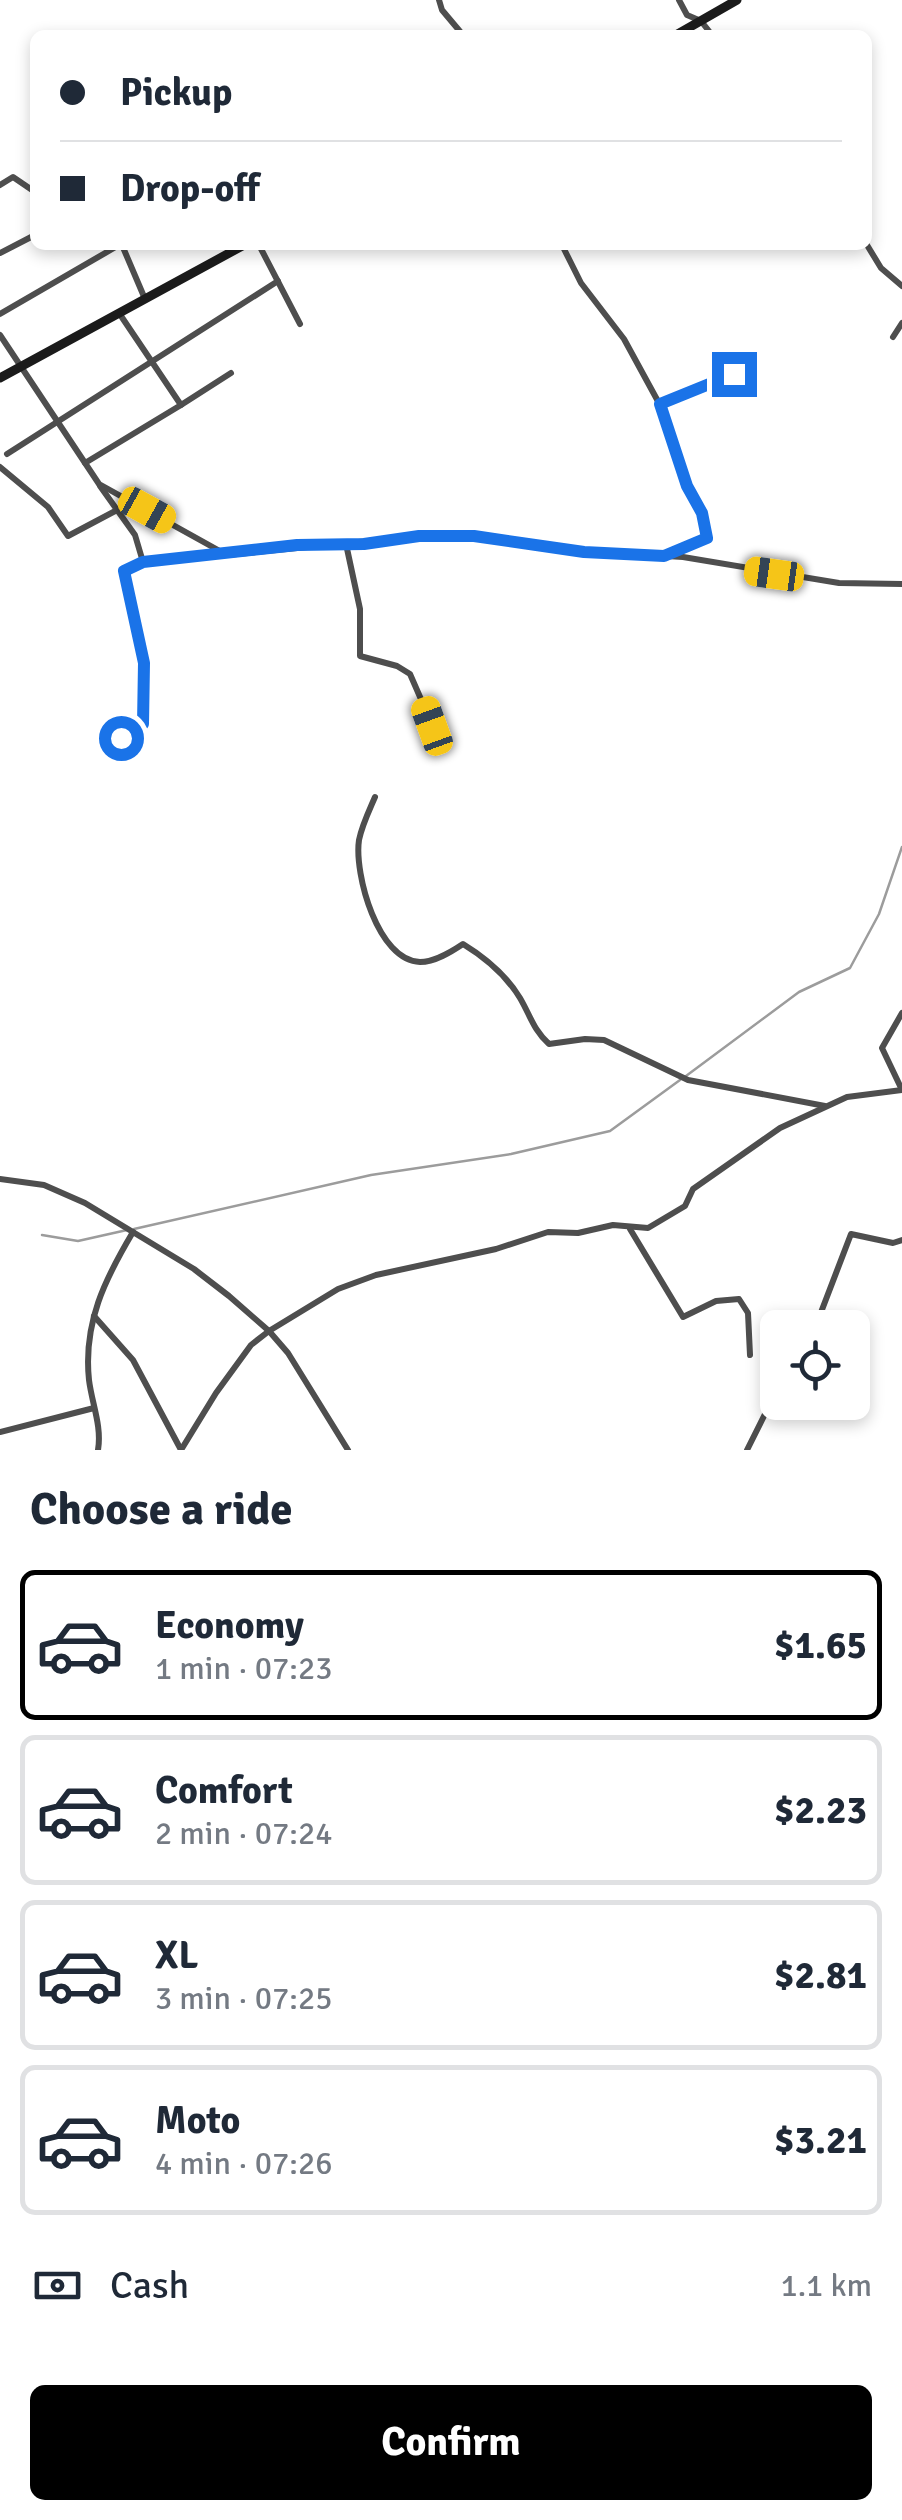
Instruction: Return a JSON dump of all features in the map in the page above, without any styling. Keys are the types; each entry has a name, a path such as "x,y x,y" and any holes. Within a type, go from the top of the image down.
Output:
{"main road":[{"path":"684,30 737,0"},
{"path":"0,378 235,250"}],"street":[{"path":"439,0 442,10 459,30"},
{"path":"679,0 687,15 701,20 708,30"},
{"path":"0,185 13,177 30,189"},
{"path":"0,253 30,238"},
{"path":"0,314 112,250"},
{"path":"123,250 145,299"},
{"path":"262,250 300,324"},
{"path":"564,250 580,282 624,338 660,404 687,486 702,513 707,538 664,556"},
{"path":"869,250 881,268 902,286"},
{"path":"6,454 278,281"},
{"path":"120,313 181,405"},
{"path":"893,337 902,322"},
{"path":"0,335 135,535 143,562"},
{"path":"85,463 231,373"},
{"path":"660,404 734,374"},
{"path":"0,466 48,507 68,536 117,510"},
{"path":"99,484 226,554"},
{"path":"104,739 134,735 143,724 144,663 124,571 143,562 297,545 474,536 584,552 664,556 839,583 902,584"},
{"path":"346,544 360,610 360,656 397,666 410,674 441,746"},
{"path":"375,797 359,842 360,870 376,924 400,954 417,962 430,960 463,944 498,969 518,994 537,1034 549,1044 585,1038 604,1040 688,1080 826,1106"},
{"path":"93,1315 133,1360 180,1449 235,1364 269,1330 338,1289 376,1275 548,1232 613,1226 648,1228 685,1206 693,1189 780,1128 848,1097 902,1090 882,1048 902,1012"},
{"path":"0,1179 44,1185 85,1203 194,1269 269,1330 288,1353 348,1450"},
{"path":"630,1228 683,1317 716,1301 739,1299 748,1313 750,1356"},
{"path":"98,1450 100,1437 89,1378 93,1315 111,1268 133,1232"},
{"path":"822,1310 851,1234 894,1243 902,1240"},
{"path":"0,1432 94,1408"},
{"path":"748,1450 762,1420"}],"waterway":[{"path":"686,1076 799,992 850,968 879,914 902,847"},
{"path":"134,1229 371,1175 511,1154 610,1131 680,1080"},
{"path":"42,1235 78,1241 127,1230"}],"route":[{"path":"121,738 134,735 143,724 144,663 124,571 143,562 419,536 474,536 584,552 664,556 707,538 702,513 687,486 660,404 734,374"}]}
